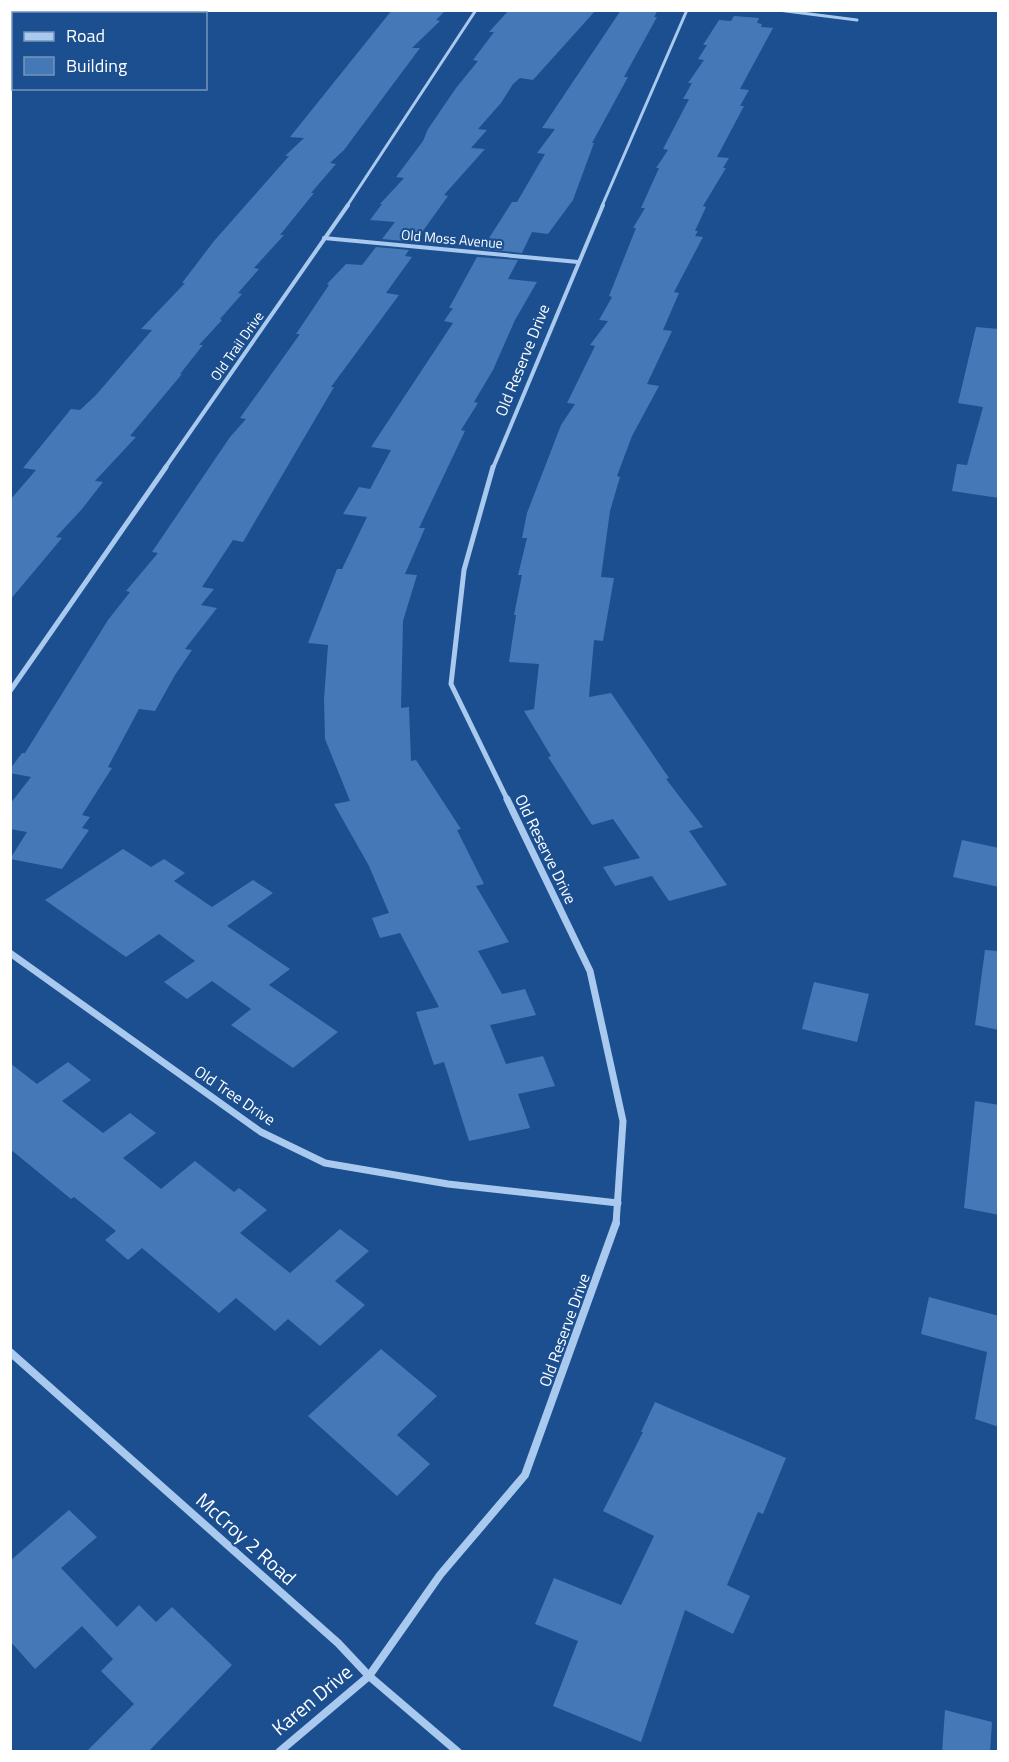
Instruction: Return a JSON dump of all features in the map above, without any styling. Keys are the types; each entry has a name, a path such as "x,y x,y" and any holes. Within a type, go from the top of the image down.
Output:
{"street":[{"name":"Old Trail Drive","path":"10,691 324,238 476,10"},
{"name":"Old Reserve Drive","path":"369,1676 440,1575 525,1476 616,1229 623,1121 590,971 451,684 464,570 495,460 687,10"},
{"path":"778,10 857,20"},
{"name":"Old Moss Avenue","path":"324,238 578,261"},
{"name":"Old Tree Drive","path":"10,953 261,1132 325,1163 448,1184 618,1203"},
{"name":"McCroy 2 Road","path":"10,1352 338,1643 369,1676 458,1752"},
{"name":"Karen Drive","path":"279,1752 369,1676"}],"building":[{"path":"392,10 446,10 436,20 440,21 412,48 420,48 344,150 330,163 336,164 280,235 284,235 254,268 259,269 238,293 242,294 199,345 203,345 180,374 182,374 130,436 136,437 95,481 103,482 56,537 62,538 10,600 10,500 36,470 23,468 71,409 80,410 96,395 152,330 141,329 185,283 182,283 214,241 289,156 285,156 304,138 290,137"},
{"path":"509,10 596,10 533,80 520,78 513,84 501,103 478,129 487,130 471,148 485,149 444,195 448,196 415,242 382,239 395,222 370,220 382,204 380,204 404,178 396,177 423,141 428,129 456,88 478,61 473,60 494,32 489,32"},
{"path":"621,10 658,10 654,17 657,17 624,77 628,77 592,143 594,143 573,200 548,234 532,232 522,253 482,249 512,202 517,202 545,154 537,153 555,129 542,128"},
{"path":"734,16 759,18 757,23 762,24 761,27 773,28 740,89 749,90 740,106 744,106 717,157 729,158 723,168 726,168 703,206 706,207 695,236 703,237 674,292 679,293 663,330 672,331 647,384 659,386 632,436 617,476 620,477 610,511 601,577 614,578 603,641 594,640 589,697 611,693 669,778 666,779 703,827 689,831 727,885 669,901 652,876 615,886 603,867 640,858 613,819 592,825 548,757 551,756 524,711 534,709 539,664 509,662 516,615 514,615 522,575 518,575 527,538 522,538 527,513 561,425 575,404 567,403 595,346 590,345 608,321 599,320 612,297 609,296 636,228 633,228 645,208 641,208 659,168 656,168 668,150 663,149 689,99 683,99 692,83 688,83 704,60 698,59 707,45 703,45 719,20 731,21"},
{"path":"376,247 409,250 405,256 412,257 386,293 399,295 331,387 334,387 243,542 233,540 202,587 214,589 201,605 217,608 185,649 192,650 155,711 139,709 108,767 112,768 82,815 90,817 82,828 89,830 62,869 10,859 27,832 10,829 10,804 31,777 10,773 10,769 22,753 25,753 108,620 130,592 126,591 158,553 152,552 230,437 246,419 240,418 300,334 296,334 329,285 327,284 346,264 362,265"},
{"path":"477,257 518,260 508,279 537,282 515,320 493,370 474,402 478,403 461,430 465,431 419,528 425,528 405,574 417,575 403,621 401,708 409,707 411,761 416,760 461,829 457,830 484,884 476,886 509,942 478,951 502,994 525,989 536,1015 490,1025 506,1064 543,1056 555,1086 518,1094 530,1128 469,1141 444,1062 434,1065 416,1012 439,1007 400,933 380,938 372,918 389,913 369,866 334,804 350,801 325,739 324,699 328,645 308,643 337,569 342,569 367,517 343,514 359,487 370,489 391,450 371,447 453,323 444,321 453,308 449,308"},
{"path":"976,327 999,329 999,498 952,491 957,464 967,465 983,407 958,403"},
{"path":"962,840 999,848 999,887 953,877"},
{"path":"123,849 151,867 164,859 185,873 174,881 212,907 253,880 273,893 227,926 290,969 269,985 338,1032 293,1068 231,1025 251,1009 212,981 187,999 164,982 195,961 159,934 126,957 45,900"},
{"path":"985,950 999,951 999,1030 975,1025"},
{"path":"814,982 869,994 857,1042 802,1029"},
{"path":"68,1062 91,1080 62,1101 103,1133 130,1113 156,1133 123,1158 161,1189 195,1161 234,1192 239,1188 267,1210 240,1233 290,1273 340,1229 369,1251 335,1281 365,1305 320,1346 288,1319 275,1331 236,1298 219,1313 142,1248 128,1260 105,1240 116,1231 74,1197 71,1199 10,1149 10,1063 37,1084"},
{"path":"975,1101 999,1105 999,1215 964,1208"},
{"path":"929,1297 999,1316 999,1427 975,1419 987,1352 921,1334"},
{"path":"381,1349 437,1396 397,1435 430,1464 397,1496 308,1416"},
{"path":"655,1402 786,1458 763,1514 758,1512 727,1585 750,1596 733,1634 685,1610 641,1742 553,1706 578,1641 535,1624 554,1578 621,1605 654,1536 603,1511 643,1432 641,1432"},
{"path":"69,1510 97,1537 61,1568 117,1627 139,1605 156,1622 172,1607 232,1665 148,1752 86,1752 134,1704 101,1671 113,1659 82,1626 35,1669 10,1641 10,1561"},
{"path":"945,1710 992,1722 990,1752 942,1752"}]}
